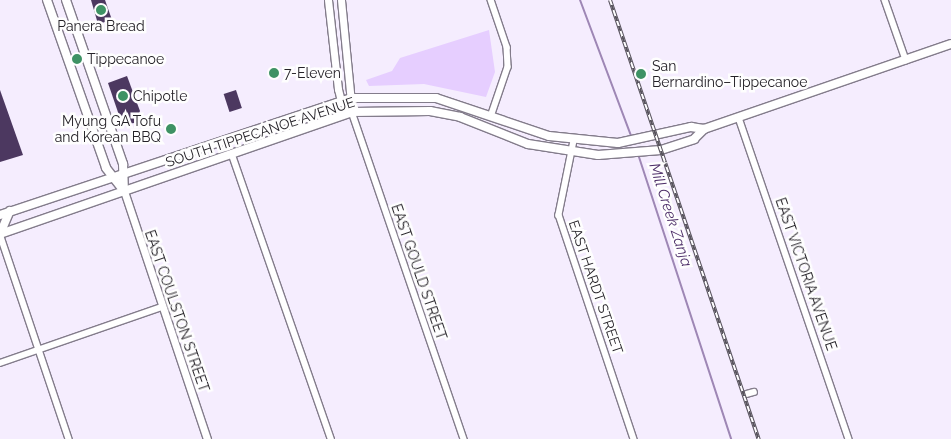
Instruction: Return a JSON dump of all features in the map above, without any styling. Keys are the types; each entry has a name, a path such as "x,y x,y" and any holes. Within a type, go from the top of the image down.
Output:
{"main road":[{"path":"47,0 110,177 124,191"},
{"path":"66,0 124,174 124,191"},
{"name":"SOUTH TIPPECANOE AVENUE","path":"0,215 352,98 419,96 492,114 574,141 618,143 644,140 691,127 704,129 951,44"},
{"name":"SOUTH TIPPECANOE AVENUE","path":"0,234 352,112 430,111 488,127 528,144 572,154 627,155 648,152 694,139 704,129"},
{"path":"488,127 492,114"},
{"path":"0,234 10,211"}],"street":[{"path":"328,0 341,101 352,112"},
{"path":"341,0 345,62 352,98 352,112"},
{"path":"491,0 507,47 508,67 492,114"},
{"path":"886,0 906,60"},
{"name":"EAST GOULD STREET","path":"352,112 464,439"},
{"name":"EAST VICTORIA AVENUE","path":"739,118 849,439"},
{"name":"EAST HARDT STREET","path":"574,141 558,215 634,439"},
{"path":"232,154 330,439"},
{"name":"EAST COULSTON STREET","path":"124,191 207,439"},
{"path":"0,234 69,439"},
{"path":"0,363 162,307"}],"shaded area":[{"path":"489,30 495,72 486,97 424,84 369,86 366,80 392,71 400,58"}],"building":[{"name":"Panera Bread","path":"91,0 105,0 112,20 98,24"},
{"name":"Chipotle","path":"127,76 140,111 135,123 122,124 108,83"},
{"path":"0,90 23,155 0,162"},
{"path":"236,90 242,108 230,112 224,94"}],"waterway":[{"name":"Mill Creek Zanja","path":"580,0 632,138"},
{"name":"Mill Creek Zanja","path":"638,154 731,439"}],"railway":[{"path":"610,0 759,439"}],"place":[{"name":"Panera Bread","path":"101,10"},
{"name":"Tippecanoe","path":"77,59"},
{"name":"7-Eleven","path":"274,73"},
{"name":"San Bernardino–Tippecanoe","path":"641,74"},
{"name":"Chipotle","path":"123,96"},
{"name":"Myung GA Tofu and Korean BBQ","path":"171,129"}]}
